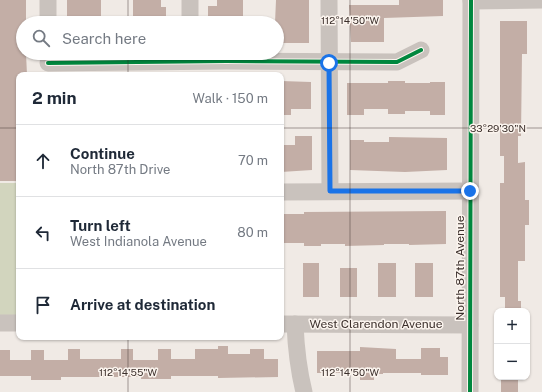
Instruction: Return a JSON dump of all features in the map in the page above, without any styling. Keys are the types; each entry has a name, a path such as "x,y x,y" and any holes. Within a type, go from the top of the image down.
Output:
{"street":[{"path":"48,0 48,16"},
{"path":"190,0 190,16"},
{"path":"329,0 330,191"},
{"path":"471,0 542,0"},
{"name":"North 87th Avenue","path":"470,392 471,0"},
{"path":"246,60 329,63 397,62 421,50"},
{"path":"48,64 143,60"},
{"path":"284,192 470,191"},
{"path":"0,323 16,323"},
{"path":"288,324 304,392"},
{"name":"West Clarendon Avenue","path":"288,324 470,324"}],"green space":[{"path":"0,183 16,183 16,318 0,318"}],"building":[{"path":"0,0 26,0 26,16 16,16 16,60 26,60 27,72 16,72 16,181 0,181"},
{"path":"67,0 101,0 101,16 67,16"},
{"path":"133,0 161,0 161,7 166,7 166,16 133,16"},
{"path":"217,0 243,0 243,16 208,16 208,6 217,6"},
{"path":"276,0 309,0 309,43 284,43 284,16 275,16"},
{"path":"399,0 443,0 443,16 384,18 384,42 351,42 349,5 399,5"},
{"path":"500,21 527,21 527,54 522,54 521,136 518,136 518,163 525,162 525,200 529,200 529,225 525,225 525,261 518,261 518,301 521,301 521,308 505,308 505,297 500,297 500,183 504,183 504,156 500,156"},
{"path":"284,81 311,82 311,109 291,109 291,115 284,115"},
{"path":"388,81 405,81 405,83 445,82 445,115 430,115 430,111 405,111 405,114 388,114 388,109 364,109 364,115 347,115 347,83 388,83"},
{"path":"295,136 312,136 312,170 284,172 284,145 295,145"},
{"path":"389,137 447,138 447,170 405,172 350,170 350,140 364,140 364,142 389,142"},
{"path":"446,211 446,244 384,244 345,246 345,244 321,244 321,246 304,246 304,243 284,243 284,214 304,214 304,212"},
{"path":"303,263 319,263 319,297 303,297"},
{"path":"378,263 396,263 396,297 378,297"},
{"path":"415,263 433,263 433,297 415,297"},
{"path":"340,268 357,268 357,297 340,297"},
{"path":"218,346 228,346 228,354 250,354 250,349 264,349 264,359 278,359 278,377 218,378 218,376 171,376 171,379 141,379 141,377 61,377 61,380 31,380 31,376 0,376 0,350 10,350 10,360 31,360 31,350 44,350 44,360 68,360 68,349 80,349 80,359 121,359 121,349 133,349 133,360 158,360 158,349 171,349 171,359 195,359 195,349 218,349"},
{"path":"360,347 396,349 396,359 421,359 421,348 440,348 440,357 448,357 448,375 383,373 374,374 374,380 360,380 360,373 317,373 317,351 360,351"},
{"path":"501,380 518,380 518,392 501,392"}],"cycle path":[{"path":"470,392 471,0"},
{"path":"48,63 226,61 397,62 421,50"}],"route":[{"path":"329,63 330,191 470,191"}]}
